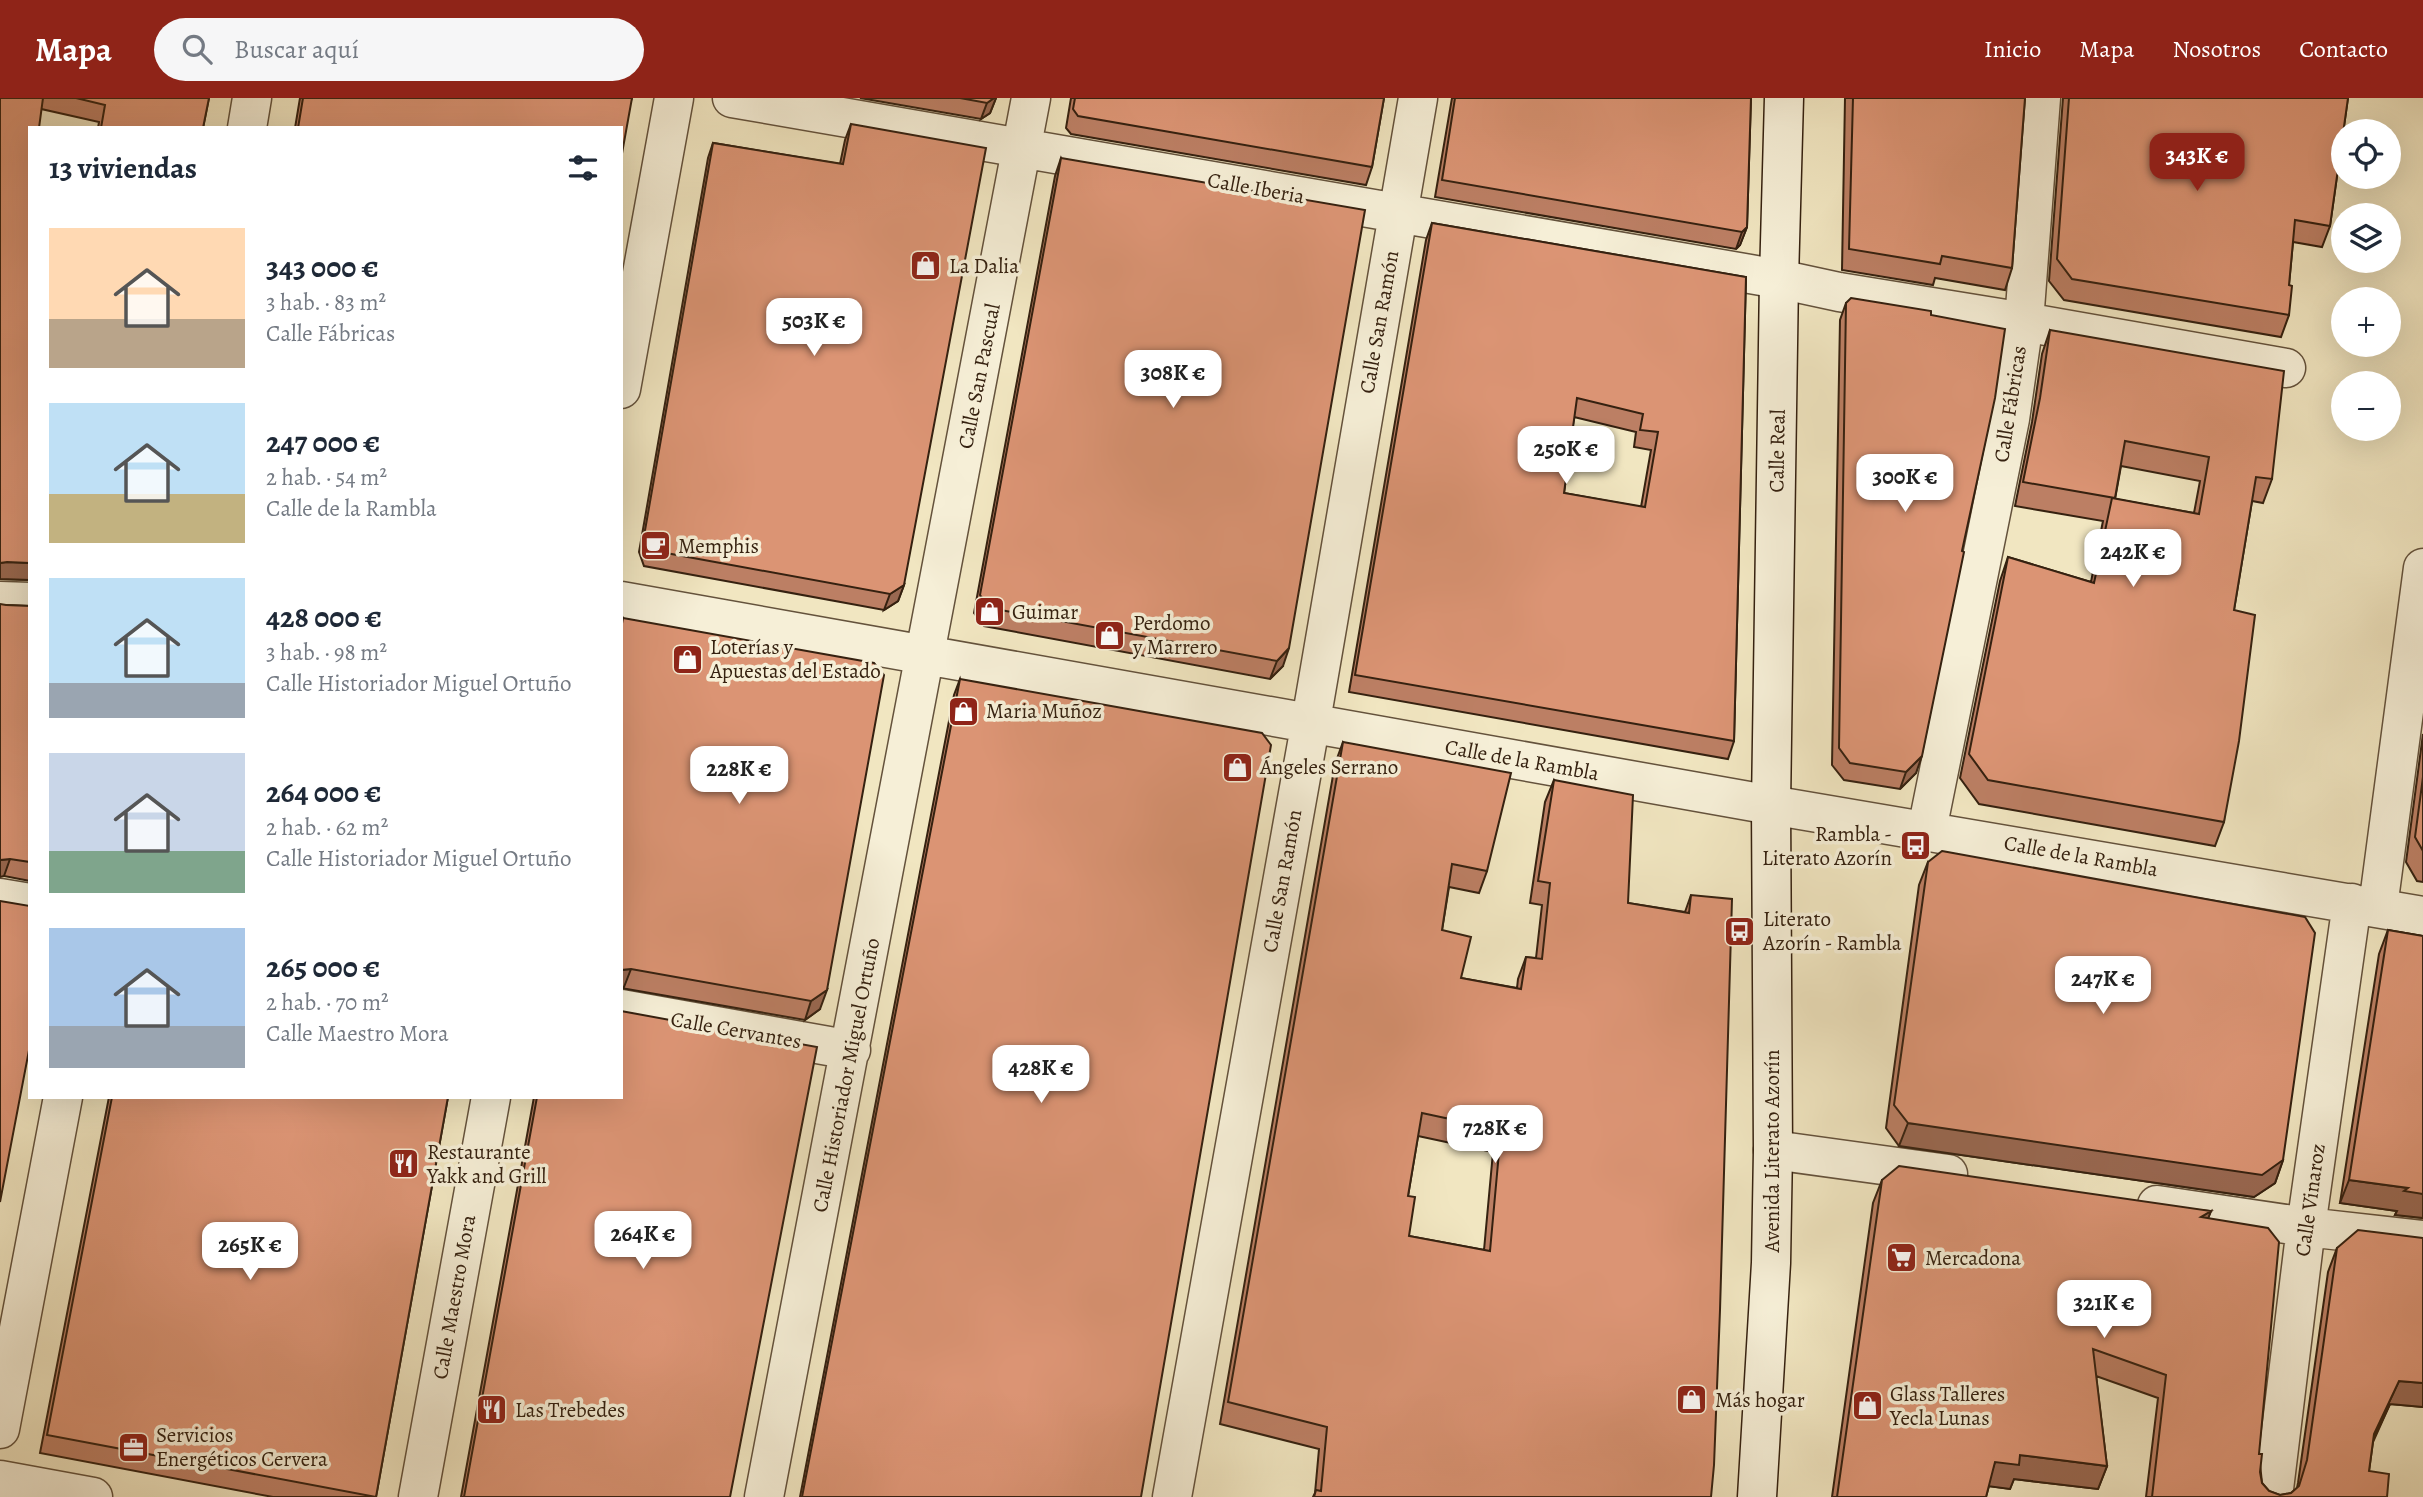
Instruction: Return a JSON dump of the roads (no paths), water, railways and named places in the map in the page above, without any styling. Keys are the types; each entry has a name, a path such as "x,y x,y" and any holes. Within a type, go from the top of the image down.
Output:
{"street":[{"path":"247,126 252,98"},
{"path":"623,378 674,98"},
{"name":"Calle Iberia","path":"733,98 2286,368"},
{"name":"Calle San Pascual","path":"926,653 1031,98"},
{"name":"Calle San Ramón","path":"1172,1497 1311,721 1418,98"},
{"name":"Calle Real","path":"1771,805 1784,98"},
{"name":"Calle Fábricas","path":"1927,830 2010,419 2024,322 2041,98"},
{"name":"Calle Vinaroz","path":"2273,1497 2306,1227 2423,568"},
{"path":"0,601 28,602"},
{"name":"Calle de la Rambla","path":"623,601 1311,721 1771,805 2423,916"},
{"name":"Calle Historiador Miguel Ortuño","path":"764,1497 926,653"},
{"name":"Avenida Literato Azorín","path":"1757,1497 1772,1263 1771,805"},
{"path":"0,898 28,903"},
{"name":"Calle Cervantes","path":"623,1009 851,1050"},
{"path":"0,1429 63,1099"},
{"name":"Calle Maestro Mora","path":"418,1497 491,1099"},
{"path":"1773,1150 1977,1178"},
{"path":"2127,1201 2306,1227 2423,1240"},
{"path":"0,1480 93,1497"}],"place":[{"name":"La Dalia","path":"926,266"},
{"name":"Memphis","path":"655,546"},
{"name":"Guimar","path":"989,612"},
{"name":"Perdomo y Marrero","path":"1110,635"},
{"name":"Loterías y Apuestas del Estado","path":"687,659"},
{"name":"Maria Muñoz","path":"963,711"},
{"name":"Ángeles Serrano","path":"1237,767"},
{"name":"Rambla - Literato Azorín","path":"1915,846"},
{"name":"Literato Azorín - Rambla","path":"1740,931"},
{"name":"Restaurante Yakk and Grill","path":"404,1164"},
{"name":"Mercadona","path":"1902,1258"},
{"name":"Más hogar","path":"1692,1400"},
{"name":"Glass Talleres Yecla Lunas","path":"1867,1406"},
{"name":"Las Trebedes","path":"492,1410"},
{"name":"Servicios Energéticos Cervera","path":"133,1447"}]}
